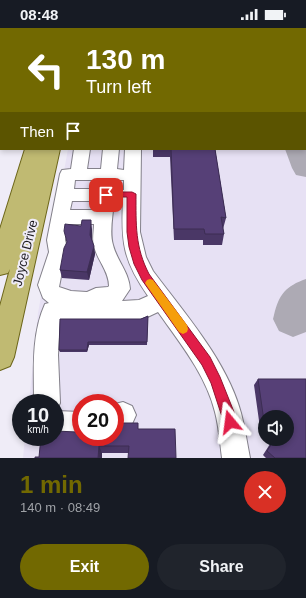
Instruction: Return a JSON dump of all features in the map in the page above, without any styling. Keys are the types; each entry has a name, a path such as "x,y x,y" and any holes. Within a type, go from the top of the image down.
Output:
{"main road":[{"name":"Joyce Drive","path":"0,265 34,150"},
{"name":"Joyce Drive","path":"0,357 51,150"}],"lane":[{"path":"190,28 197,28"},
{"path":"78,174 82,150"},
{"path":"111,150 108,174 106,195 102,247 120,285 117,294 113,296 96,297 89,301 70,300 55,296 50,292 48,285 57,254 56,240 68,174 108,174 132,184"},
{"path":"133,150 131,232 133,247 139,264 146,277 206,361 216,381 228,412 236,458"},
{"path":"64,195 106,195 132,184"},
{"path":"60,217 104,217"},
{"path":"116,274 139,264"},
{"path":"47,394 47,335 50,315 53,311 141,310 162,299"}],"shaded area":[{"path":"68,150 306,150 306,458 23,458 24,446 64,446 64,394 30,394 38,313"}],"building":[{"path":"171,150 215,150 226,218 221,217 224,234 205,234 204,229 174,229"},
{"path":"82,220 91,220 90,235 94,246 87,272 60,270 64,248 67,242 64,231 65,224 81,226"},
{"path":"148,316 147,342 88,342 87,350 59,350 60,319 141,319"},
{"path":"258,379 306,379 306,458 275,458 267,451 270,446 294,446 294,410 262,410"},
{"path":"124,423 138,423 138,429 175,429 176,458 128,458 129,446 124,446"},
{"path":"64,431 72,432 72,446 99,446 98,458 35,458 39,457 40,446 64,446"}],"taxiway":[{"path":"299,150 306,168"},
{"path":"293,319 296,306 306,295"}],"slow traffic":[{"path":"150,283 183,329"}],"route":[{"path":"106,195 132,194 131,232 136,258 146,277 206,361 216,381 228,412 230,422"}]}
